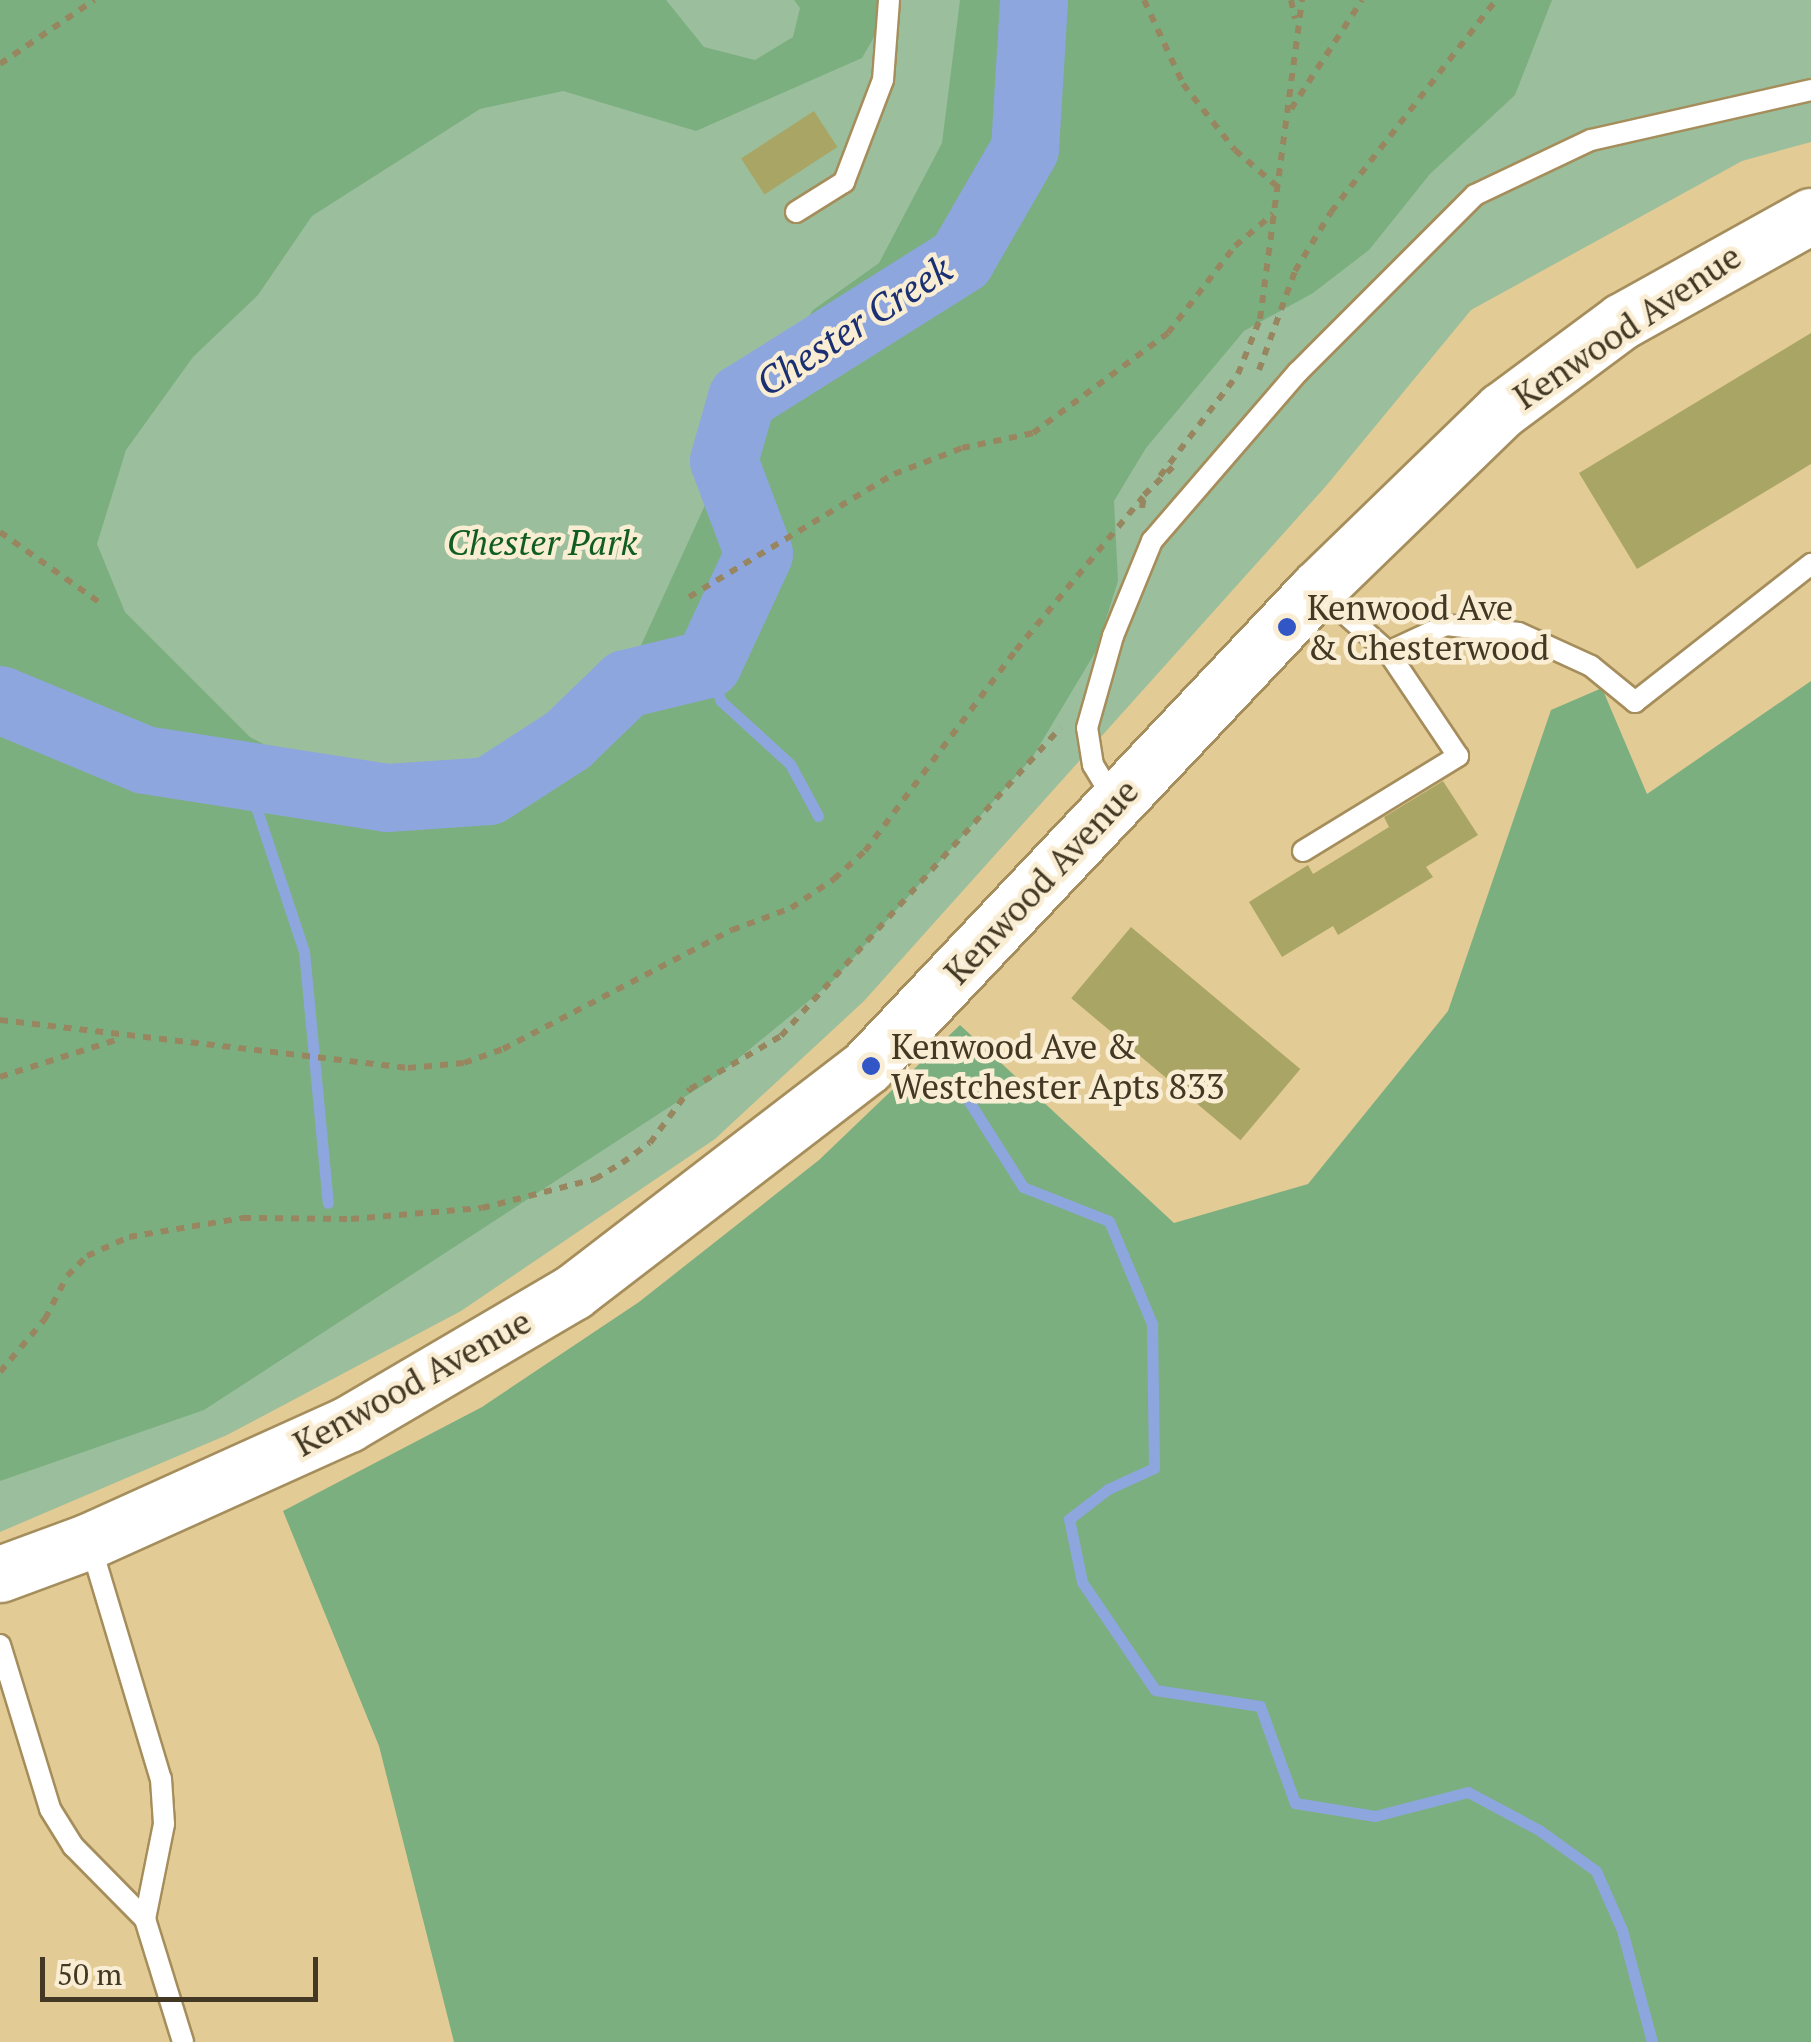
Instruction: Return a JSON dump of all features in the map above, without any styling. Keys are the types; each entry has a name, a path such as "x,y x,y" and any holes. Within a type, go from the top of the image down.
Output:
{"street":[{"name":"Kenwood Avenue","path":"0,1574 90,1541 348,1424 572,1292 867,1066 1316,588 1502,410 1622,321 1811,216"}],"lane":[{"path":"796,212 844,182 883,80 889,0"},
{"path":"1116,802 1093,765 1087,728 1113,636 1152,540 1298,372 1475,195 1590,140 1811,90"},
{"path":"1388,652 1446,625 1519,633 1591,666 1635,702 1811,564"},
{"path":"1303,850 1458,756 1388,652 1316,588"},
{"path":"90,1541 161,1779 162,1844 144,1918"},
{"path":"0,1645 50,1809 72,1846 144,1918 183,2042"}],"path":[{"path":"0,64 94,0"},
{"path":"1144,0 1183,84 1235,150 1280,188"},
{"path":"1292,0 1296,25"},
{"path":"0,1020 122,1038 223,1042 329,1063 408,1068 464,1063 732,930 791,908 865,851 1016,650 1238,374 1260,319 1302,0"},
{"path":"1290,110 1362,0"},
{"path":"1257,377 1295,271 1331,212 1496,0"},
{"path":"689,597 894,474 962,448 1034,433 1168,332 1235,246 1274,213"},
{"path":"1136,530 1144,495 1212,430"},
{"path":"0,532 99,602"},
{"path":"0,1372 46,1319 66,1276 86,1256 129,1237 242,1218 351,1219 482,1208 595,1179 622,1163 650,1144 690,1089 781,1036 1050,745 1069,712"},
{"path":"0,1077 122,1038"}],"green space":[{"name":"Chester Park","path":"0,0 1811,0 1811,142 1742,161 1471,310 1326,486 864,1001 715,1139 461,1311 227,1435 0,1532"},
{"name":"Chester Park","path":"0,0 666,0 704,47 755,60 793,37 800,8 794,0 890,0 892,6 862,58 696,131 563,91 480,109 312,216 258,295 193,357 126,450 97,544 125,612 250,737 352,791 466,775 555,726 632,665 742,424 813,310 879,263 942,143 960,0 1552,0 1515,95 1430,174 1369,250 1313,293 1244,331 1146,448 1114,501 1118,581 1096,651 1032,758 833,981 717,1076 204,1410 0,1481"},
{"path":"1811,681 1811,2042 454,2042 379,1746 283,1511 482,1407 639,1302 819,1160 960,1025 1174,1223 1308,1184 1448,1011 1551,710 1602,688 1647,794"}],"building":[{"path":"814,111 837,147 764,194 741,158"},
{"path":"1811,333 1811,464 1637,569 1579,473"},
{"path":"1443,781 1478,835 1426,867 1433,877 1338,935 1333,926 1282,957 1249,902 1308,865 1313,874 1389,827 1384,817"},
{"path":"1131,927 1300,1069 1241,1140 1071,998"}],"waterway":[{"name":"Chester Creek","path":"0,700 145,760 387,798 489,791 568,740 626,684 708,664 759,554 724,461 742,398 961,260 1025,149 1034,0"},
{"path":"708,664 721,701 790,764 818,816"},
{"path":"245,774 304,951 328,1203"},
{"path":"958,1084 1023,1187 1109,1221 1152,1324 1154,1468 1108,1489 1069,1519 1082,1582 1155,1690 1260,1706 1295,1803 1375,1816 1468,1792 1539,1830 1596,1871 1622,1930 1652,2042"}],"place":[{"name":"Kenwood Ave & Chesterwood","path":"1287,627"},
{"name":"Kenwood Ave & Westchester Apts 833","path":"871,1066"}]}
